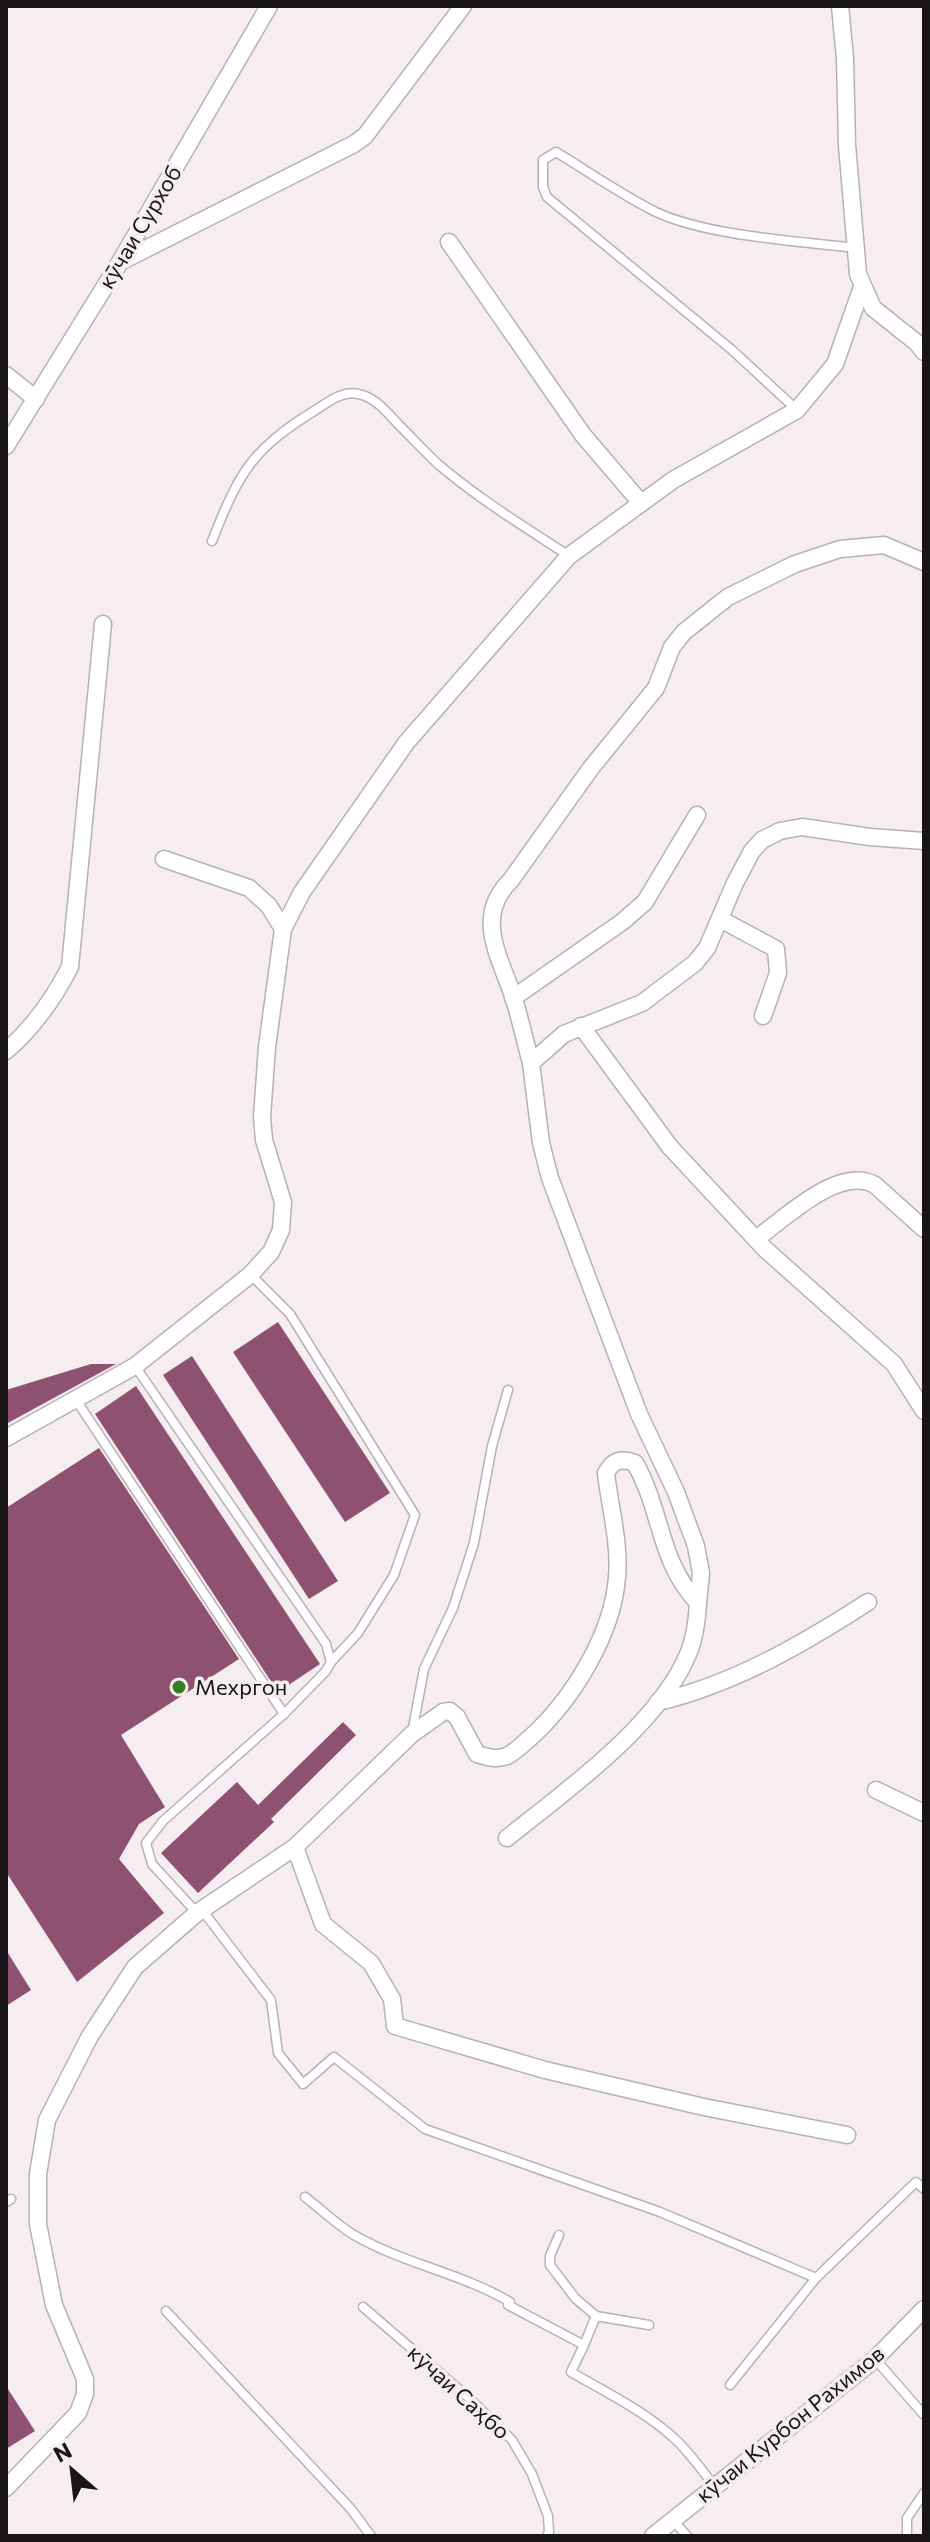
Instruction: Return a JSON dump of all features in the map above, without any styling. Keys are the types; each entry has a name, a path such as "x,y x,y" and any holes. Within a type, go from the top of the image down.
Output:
{"street":[{"name":"кӯчаи Сурхоб","path":"6,446 120,262 269,6"},
{"path":"120,262 365,136 463,6"},
{"path":"840,6 855,248 862,287 873,308 924,352"},
{"path":"449,242 583,435 641,503"},
{"path":"6,1438 135,1366 250,1275 271,1252 281,1230 283,1202 264,1140 262,1117 267,1047 283,929 302,892 406,743 569,556 673,480 797,410 835,364 862,287"},
{"path":"6,375 36,399"},
{"path":"507,1838 600,1761 658,1702 681,1670 690,1650 701,1573 696,1546 676,1492 639,1414 550,1178 541,1143 531,1063 513,998 492,940 491,921 499,892 511,880 591,768 656,688 672,647 684,632 728,597 795,564 840,549 884,545 924,562"},
{"path":"6,1051 24,1035 54,997 70,967 103,624"},
{"path":"513,998 622,922 645,902 697,815"},
{"path":"531,1063 564,1034 642,1003 695,963 707,948 752,851 762,840 780,831 802,827 924,841"},
{"path":"164,859 249,888 269,906 283,929"},
{"path":"720,919 776,949 778,973 763,1016"},
{"path":"581,1026 670,1147 756,1239 894,1364 924,1411"},
{"path":"756,1239 823,1190 847,1180 868,1181 875,1185 924,1229"},
{"path":"6,2488 78,2413 85,2394 85,2379 54,2305 38,2224 38,2174 47,2120 90,2036 135,1967 199,1911 295,1847 412,1734 435,1717 450,1711 457,1717 477,1754 491,1759 507,1756 554,1716 587,1669 606,1622 617,1578 615,1527 606,1473 616,1461 624,1459 635,1463 646,1482 668,1559 682,1586 698,1603"},
{"path":"658,1702 710,1688 814,1638 868,1602"},
{"path":"876,1790 924,1813"},
{"path":"295,1847 323,1924 371,1963 392,1999 395,2026 545,2070 704,2107 847,2135"},
{"name":"кӯчаи Курбон Рахимов","path":"653,2536 875,2359 924,2309"}],"lane":[{"path":"797,410 732,350 547,197 543,187 543,160 556,152 657,212 695,224 855,248"},
{"path":"212,541 231,495 249,464 265,445 327,402 342,394 355,393 372,398 439,465 506,515 569,556"},
{"path":"250,1275 290,1314 415,1515 394,1575 358,1633 284,1714 163,1821 146,1843 152,1864 199,1911 271,2000 278,2053 303,2084 334,2057 425,2129 660,2212 816,2278"},
{"path":"135,1366 326,1644 331,1662"},
{"path":"412,1734 424,1669 453,1608 474,1543 492,1446 508,1390"},
{"path":"76,1400 284,1714"},
{"path":"730,2385 816,2278 916,2182 924,2189"},
{"path":"305,2197 353,2235 403,2258 486,2288 510,2302 508,2305 584,2345"},
{"path":"559,2235 550,2256 553,2271 575,2298 596,2316 649,2325"},
{"name":"кӯчаи Саҳбо","path":"363,2307 469,2398 512,2440 532,2474 548,2516 547,2536"},
{"path":"166,2311 351,2509 371,2536"},
{"path":"596,2316 571,2372 672,2436 688,2451 714,2486"},
{"path":"875,2359 924,2415"},
{"path":"907,2536 907,2518 924,2493"},
{"path":"672,2519 687,2536"}],"building":[{"path":"278,1322 390,1493 345,1522 233,1352"},
{"path":"192,1356 338,1581 309,1599 163,1375"},
{"path":"91,1364 116,1364 6,1424 6,1390"},
{"path":"136,1386 320,1664 278,1692 95,1414"},
{"path":"99,1448 239,1659 121,1735 165,1807 139,1824 119,1859 164,1913 77,1982 6,1872 6,1508"},
{"path":"343,1722 356,1735 271,1819 274,1822 198,1893 161,1853 237,1782 258,1805"},
{"path":"6,1950 31,1990 6,2006"},
{"path":"6,2386 35,2431 6,2449"}],"place":[{"name":"Мехргон","path":"179,1687"}]}
